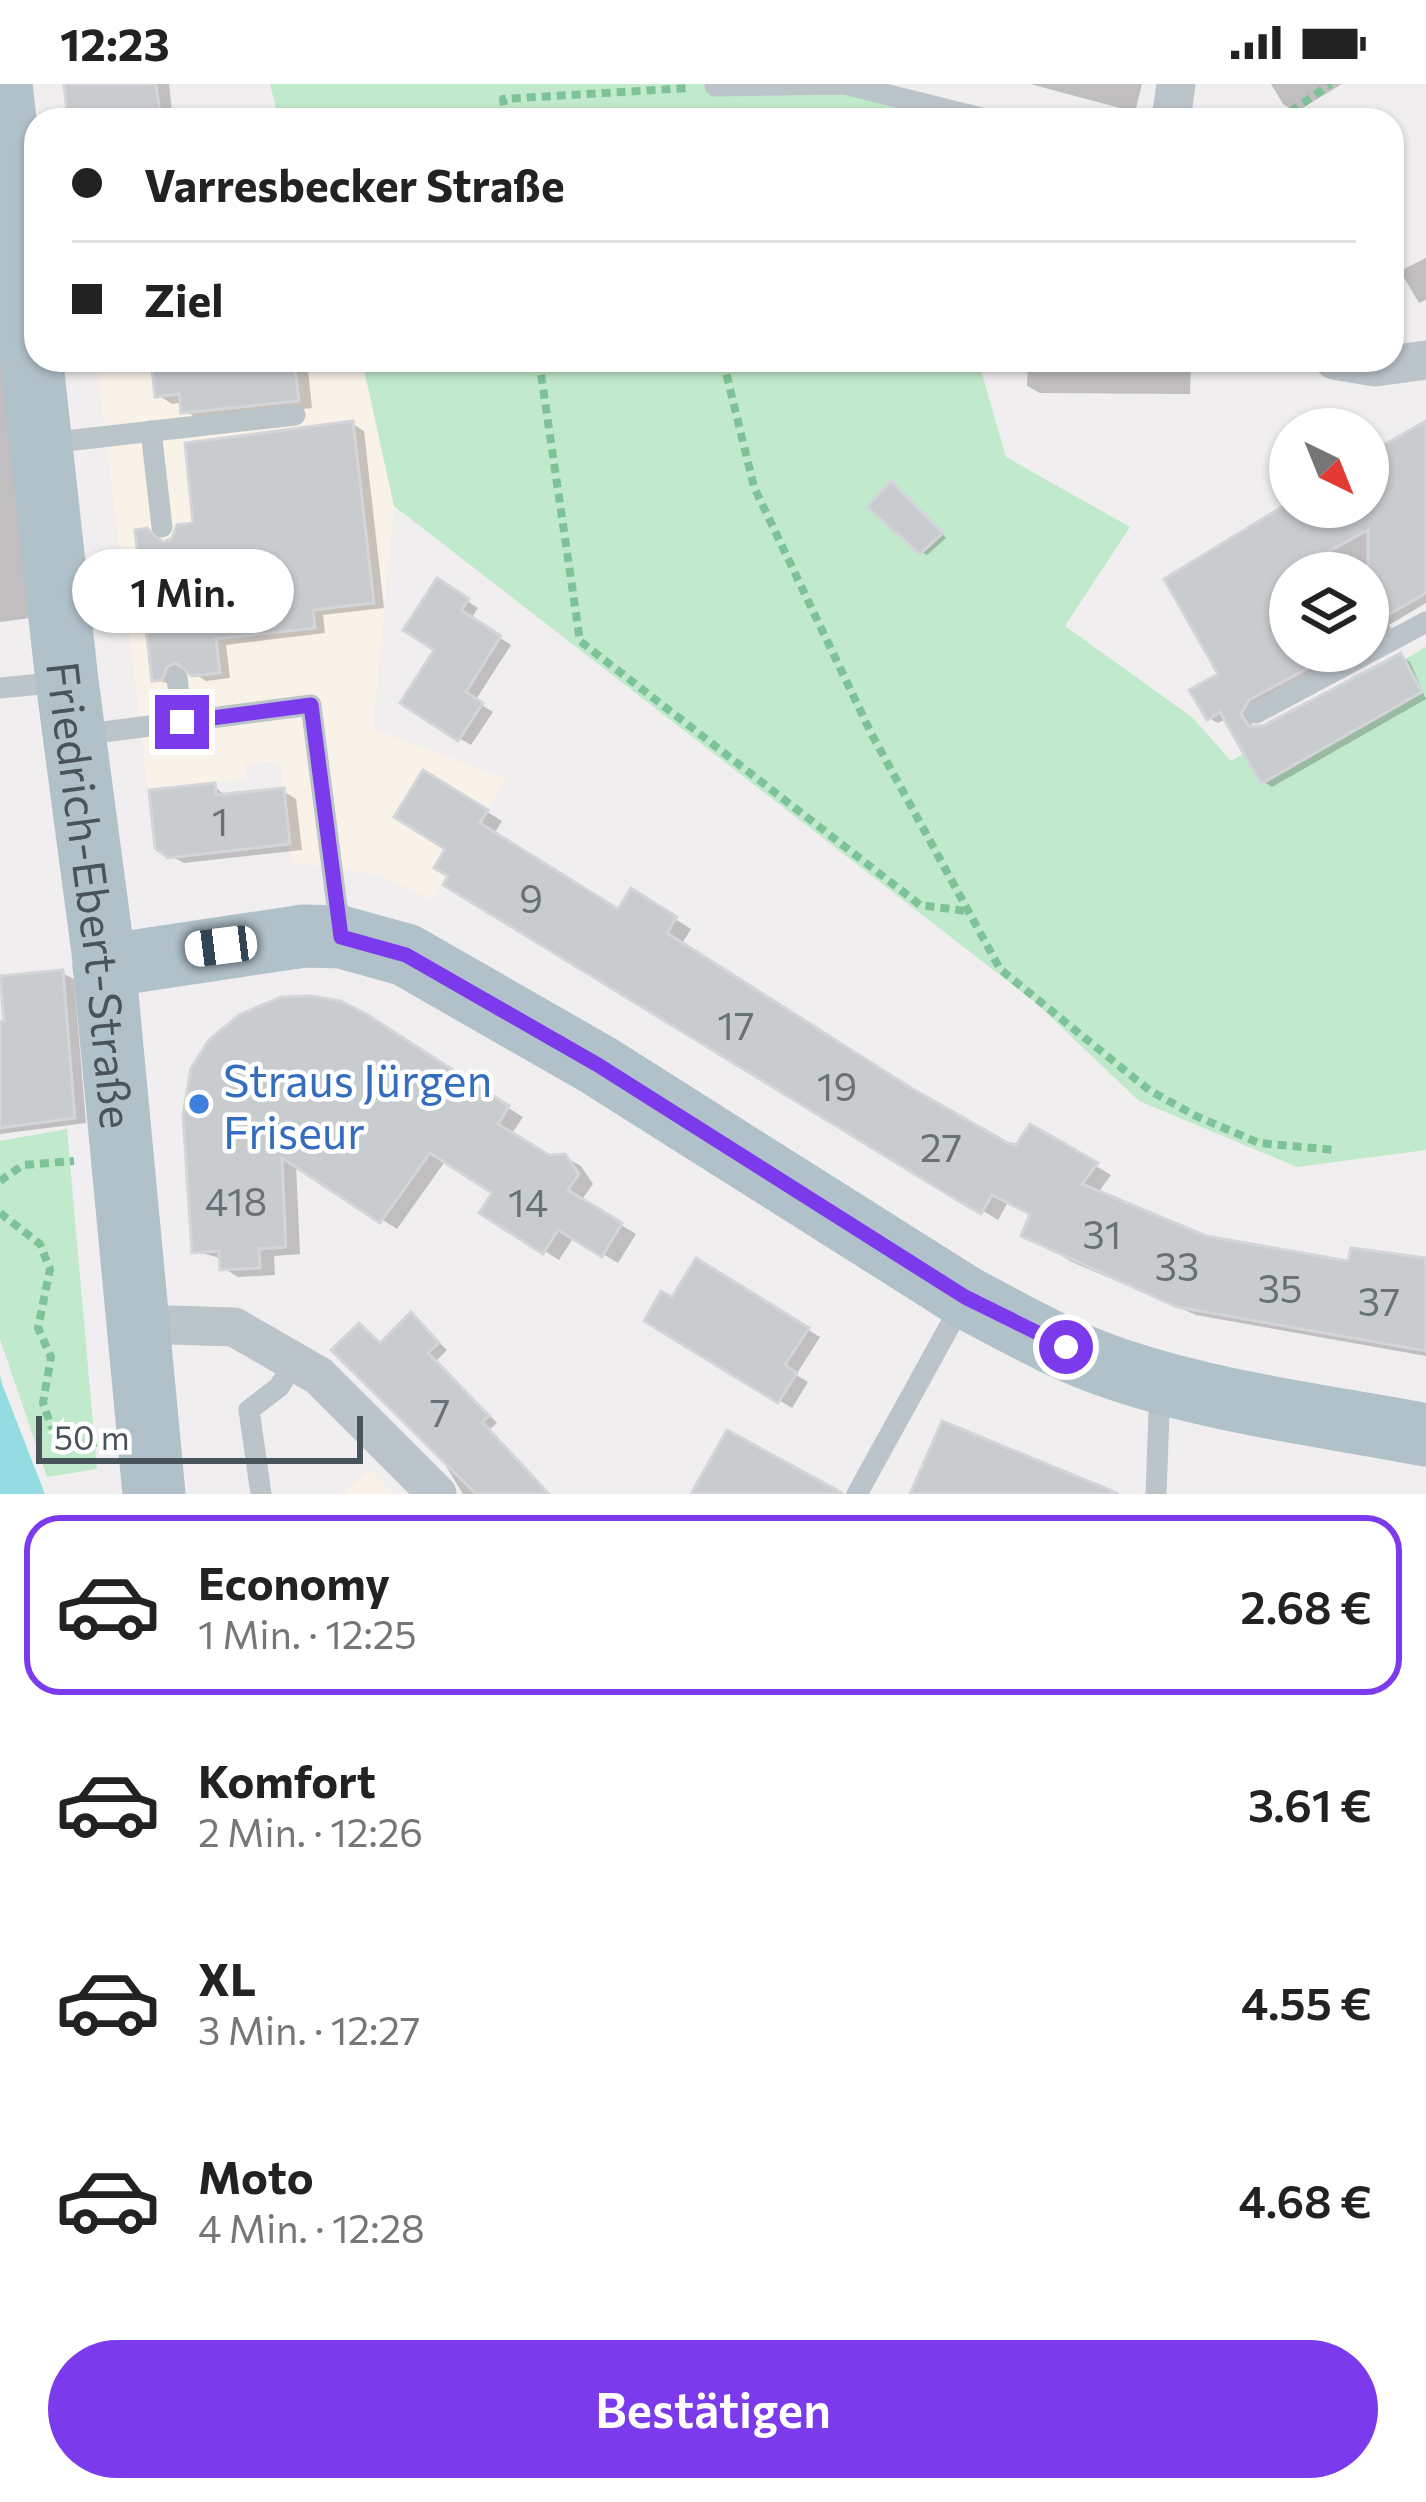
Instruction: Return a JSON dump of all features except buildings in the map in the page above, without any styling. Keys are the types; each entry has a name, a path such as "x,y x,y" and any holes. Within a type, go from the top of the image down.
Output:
{"main road":[{"name":"Friedrich-Ebert-Straße","path":"2,84 24,287"},
{"name":"Friedrich-Ebert-Straße","path":"33,372 104,966 151,1469"},
{"path":"104,966 180,951 341,937 406,955 598,1065 965,1297 1104,1365 1160,1382 1426,1435"}],"street":[{"path":"139,1324 234,1327 334,1390 437,1494"}],"lane":[{"path":"715,86 845,84 941,108"},
{"path":"41,444 296,415"},
{"path":"152,431 161,527"},
{"path":"1256,712 1426,622"},
{"path":"177,678 182,722"},
{"path":"0,688 70,708 182,722 311,705 341,937"},
{"path":"857,1494 965,1297"},
{"path":"261,1494 249,1410 280,1387 295,1362"},
{"path":"1156,1494 1160,1382"}],"path":[{"path":"1295,108 1331,84"},
{"path":"504,108 503,99 715,86"},
{"path":"541,372 580,640 920,905 967,911"},
{"path":"726,372 754,488 871,733 967,911 1018,988 1149,1090 1226,1132 1259,1143 1335,1150"},
{"path":"0,1181 23,1165 123,1156"},
{"path":"0,1213 40,1244 50,1270 38,1328 51,1358 43,1403 51,1426 72,1443 151,1469"}],"shaded area":[{"path":"98,372 365,372 394,506 373,729 506,779 432,900 385,878 335,866 292,864 280,761 245,765 246,779 148,790"},
{"path":"369,1469 394,1494 342,1494"}],"green space":[{"path":"270,84 871,84 898,87 905,108 276,108"},
{"path":"365,372 981,372 1006,457 1130,527 1065,626 1193,718 1231,761 1426,647 1426,1150 1297,1167 1139,1101 1036,1003 394,506"},
{"path":"67,1129 97,1469 47,1477 0,1339 0,1141"}],"water":[{"path":"0,1375 2,1384 45,1494 0,1494"}],"place":[{"name":"Straus Jürgen Friseur","path":"199,1104"}],"route":[{"path":"182,722 311,705 341,937 406,955 598,1065 965,1297 1066,1347"}]}
